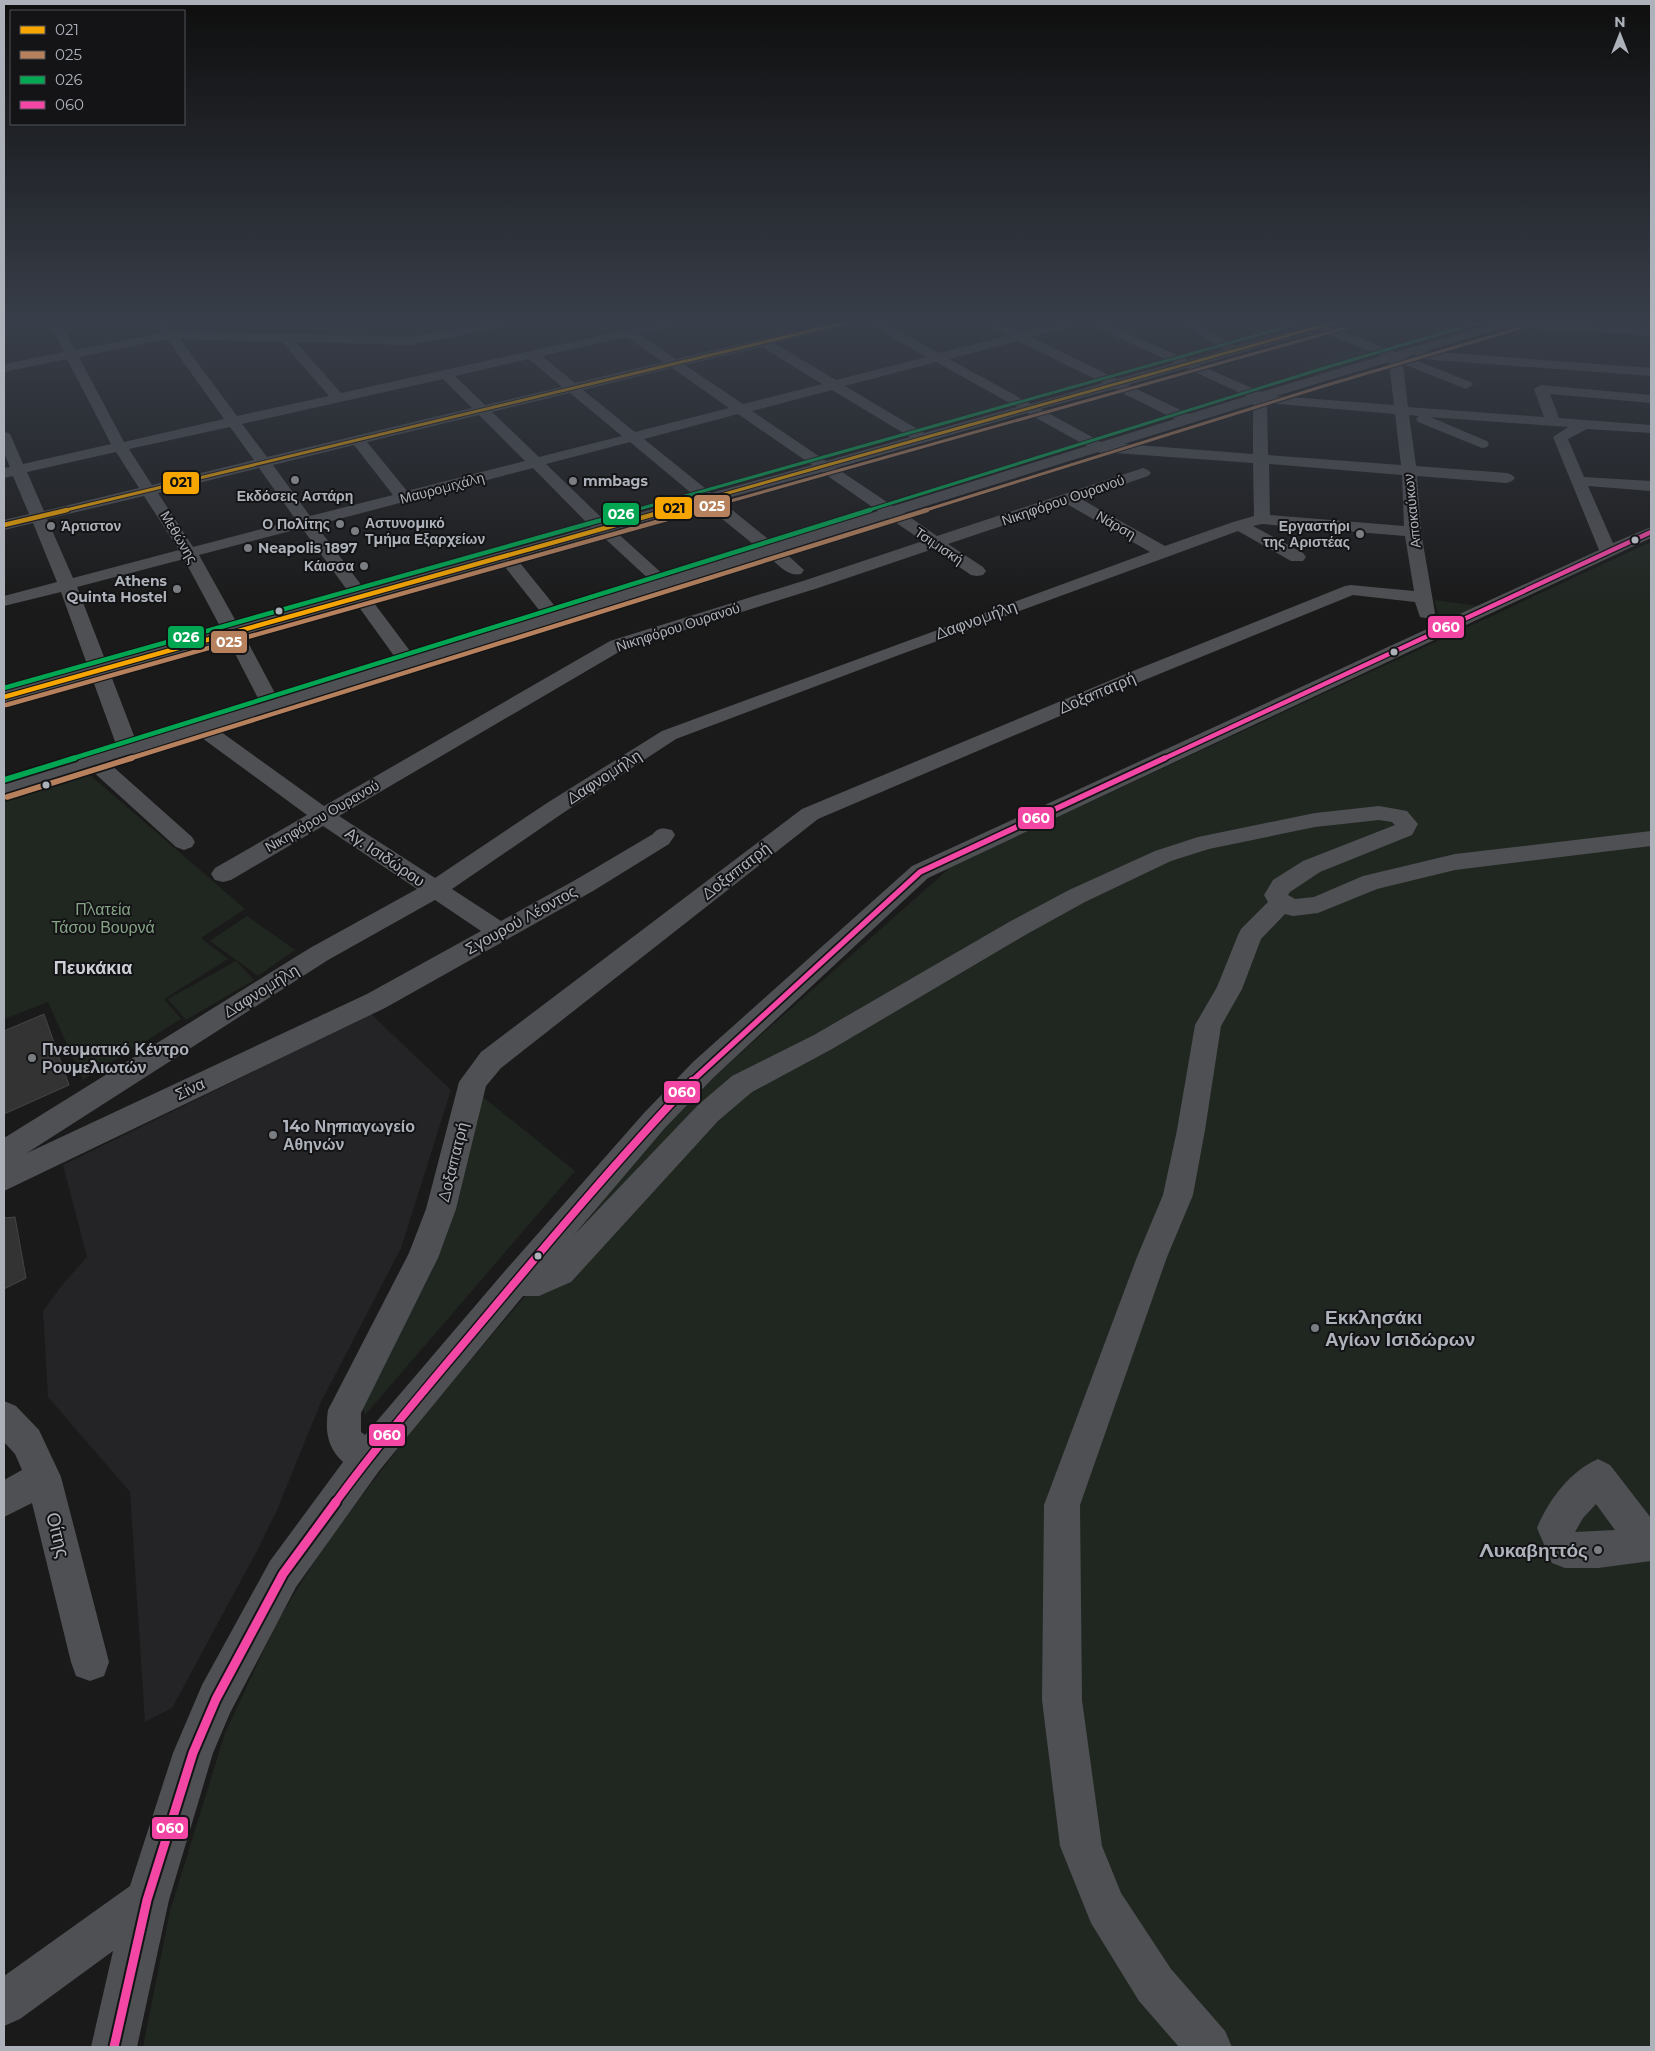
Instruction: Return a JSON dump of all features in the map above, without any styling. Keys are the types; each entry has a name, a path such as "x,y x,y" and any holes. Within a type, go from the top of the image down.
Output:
{"street":[{"name":"Μεθώνης","path":"103,416 120,447 189,553 271,705"},
{"path":"228,416 408,662"},
{"path":"11,472 261,416"},
{"path":"4,526 264,462 464,416"},
{"path":"489,416 602,527 663,583"},
{"path":"608,416 795,570"},
{"name":"Μαυρομιχάλη","path":"4,601 719,416"},
{"name":"Τσιμισκή","path":"749,416 977,571"},
{"path":"884,416 921,438"},
{"path":"4,697 1000,416"},
{"path":"1042,416 1099,446 1508,478"},
{"path":"1180,416 1187,419"},
{"path":"4,789 1197,416"},
{"path":"1261,416 1262,519"},
{"name":"Αποκαύκων","path":"1403,416 1413,532 1428,635"},
{"path":"1415,416 1482,444"},
{"path":"1473,416 1651,429"},
{"path":"1550,416 1552,422"},
{"path":"1584,424 1560,437 1608,552"},
{"path":"4,436 11,472 38,518 67,585 129,750"},
{"path":"358,441 404,498"},
{"name":"Νικηφόρου Ουρανού","path":"222,874 322,815 446,746 617,645 934,543 1143,472 1099,446"},
{"path":"1577,481 1651,486"},
{"name":"Νάρση","path":"1068,498 1164,553"},
{"name":"Δαφνομήλη","path":"4,1153 319,954 434,890 555,808 669,735 901,647 1164,553 1239,524 1262,519 1413,532"},
{"path":"1239,524 1297,557"},
{"path":"114,2047 147,1900 193,1752 216,1699 283,1574 367,1459 654,1121 697,1076 920,872 1651,532"},
{"path":"504,555 554,616"},
{"name":"Δοξαπατρή","path":"367,1459 346,1442 342,1427 345,1410 423,1258 441,1210 474,1082 491,1060 810,814 1135,677 1351,590 1423,597"},
{"name":"Αγ. Ισιδώρου","path":"200,727 322,815 499,931"},
{"path":"93,761 184,842"},
{"path":"516,1282 539,1282 560,1272 708,1112 742,1084 823,1042 1018,928 1077,896 1162,856 1206,842 1324,819 1386,812 1404,819 1407,824 1404,830 1346,851 1285,882 1276,890 1276,894 1281,903 1293,908 1313,906 1363,885 1455,862 1651,838"},
{"name":"Σγουρού Λέοντος","path":"376,1001 585,884 661,839 664,835"},
{"path":"1209,2047 1155,1985 1106,1908 1081,1846 1062,1700 1062,1505 1152,1257 1178,1195 1192,1130 1208,1026 1228,989 1250,935 1281,903"},
{"name":"Σίνα","path":"4,1178 376,1001"},
{"name":"Οίτης","path":"4,1418 27,1442 43,1476 90,1662"},
{"path":"4,1499 43,1476"},
{"path":"4,2003 147,1900"}],"shaded area":[{"path":"371,1014 451,1090 401,1248 321,1402 277,1510 257,1551 172,1708 145,1722 130,1492 48,1397 43,1311 63,1284 87,1257 63,1165"}],"green space":[{"name":"Λυκαβηττός","path":"1651,542 1651,2047 143,2047 170,1911 225,1733 276,1624 325,1544 424,1415 532,1288 650,1143 708,1082 952,866"},
{"path":"1434,600 1479,606 1441,623"},
{"name":"Πλατεία Τάσου Βουρνά","path":"84,770 245,909 201,938 228,959 164,999 181,1019 83,1080 48,1002 4,1019 4,795"},
{"path":"247,916 295,950 258,976 210,941"},
{"path":"236,961 254,980 186,1020 168,999"},
{"path":"478,1093 575,1171 365,1415 362,1404 432,1271 460,1177"}],"building":[{"name":"Πνευματικό Κέντρο Ρουμελιωτών","path":"44,1014 69,1085 4,1114 4,1031"},
{"path":"15,1217 26,1278 4,1289 4,1218"}],"transit line":[{"name":"021","path":"4,525 458,416"},
{"name":"026","path":"4,688 971,416"},
{"name":"021","path":"4,697 1003,416"},
{"name":"025","path":"6,705 1033,416"},
{"name":"026","path":"4,780 1171,416"},
{"name":"025","path":"7,797 1229,416"},
{"name":"060","path":"114,2047 147,1900 193,1753 216,1699 283,1574 367,1459 515,1282 654,1121 703,1070 920,872 1651,532"}],"place":[{"name":"Εκδόσεις Αστάρη","path":"295,480"},
{"name":"mmbags","path":"573,481"},
{"name":"Ο Πολίτης","path":"340,524"},
{"name":"Άρτιστον","path":"51,526"},
{"name":"Αστυνομικό Τμήμα Εξαρχείων","path":"355,531"},
{"name":"Εργαστήρι της Αριστέας","path":"1360,534"},
{"name":"Neapolis 1897","path":"248,548"},
{"name":"Κάισσα","path":"364,566"},
{"name":"Athens Quinta Hostel","path":"177,589"},
{"name":"Πνευματικό Κέντρο Ρουμελιωτών","path":"32,1058"},
{"name":"14ο Νηπιαγωγείο Αθηνών","path":"273,1135"},
{"name":"Εκκλησάκι Αγίων Ισιδώρων","path":"1315,1328"},
{"name":"Λυκαβηττός","path":"1598,1550"}],"district":[{"name":"Πευκάκια","path":"93,968"}]}
